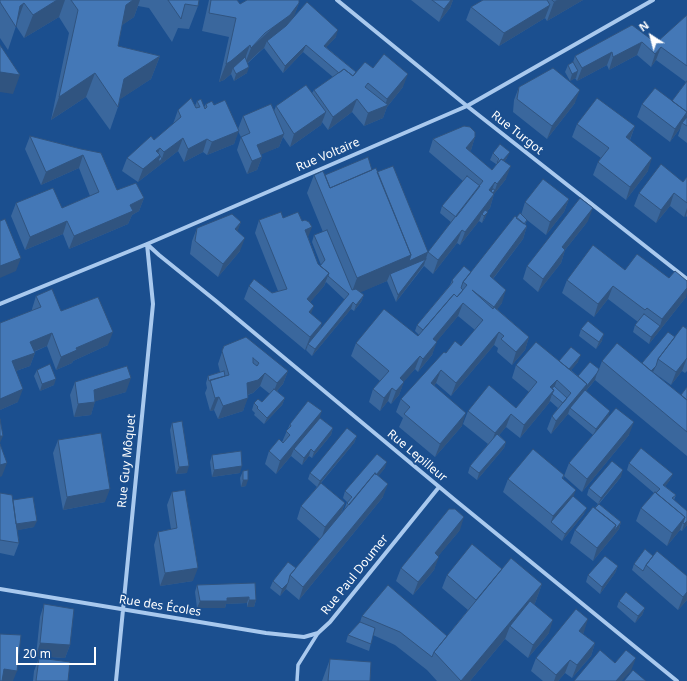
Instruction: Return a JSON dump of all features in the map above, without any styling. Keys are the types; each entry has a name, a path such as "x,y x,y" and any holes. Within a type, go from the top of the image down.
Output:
{"street":[{"name":"Rue Turgot","path":"337,0 467,106 687,280"},
{"name":"Rue Voltaire","path":"0,304 147,244 467,106 653,0"},
{"name":"Rue Lepilleur","path":"147,244 439,487 677,681"},
{"name":"Rue Guy Môquet","path":"116,681 153,304 147,244"},
{"name":"Rue Paul Doumer","path":"297,681 298,665 318,633 330,622 439,487"},
{"name":"Rue des Écoles","path":"0,589 286,636 304,637 318,633"}],"building":[{"path":"0,0 57,0 33,15 24,3 20,6 16,27"},
{"path":"71,0 133,0 126,5 118,46 160,56 124,79 118,107 95,73 59,97 78,10"},
{"path":"168,0 199,0 198,6 185,4 181,19"},
{"path":"211,0 237,0 240,4 247,0 299,0 299,3 290,15 265,33 251,48 250,45 226,64 236,18 209,13"},
{"path":"432,0 451,0 444,9"},
{"path":"483,0 547,0 550,5 504,33 471,7"},
{"path":"307,2 338,30 324,46 356,72 353,76 344,69 339,73 306,45 285,66 267,41 286,26"},
{"path":"687,15 687,66 661,47 655,54 642,42 613,57 612,52 582,68 575,56 632,25 656,43"},
{"path":"0,45 20,75 0,72"},
{"path":"384,54 408,74 387,99 368,83 365,87 388,105 368,113 357,99 333,117 314,90 344,69 353,76 365,62 373,68"},
{"path":"245,57 249,67 236,74 233,68"},
{"path":"573,62 578,71 572,74 568,65"},
{"path":"553,68 580,90 552,126 517,99 519,87"},
{"path":"687,81 687,112 672,101"},
{"path":"306,85 326,112 294,134 276,106"},
{"path":"655,88 687,112 675,129 642,104"},
{"path":"191,98 196,108 200,107 197,101 201,99 205,109 207,107 206,104 212,101 214,105 225,100 239,131 212,142 207,139 188,149 183,138 164,152 160,148 156,151 160,155 143,169 127,158 151,136 154,140 181,117 178,110"},
{"path":"597,98 635,126 626,137 652,158 630,187 598,162 609,148 577,124"},
{"path":"271,104 284,134 257,145 262,157 252,161 241,137 250,133 243,116"},
{"path":"687,117 687,126 682,123"},
{"path":"464,126 470,127 475,132 475,137 466,148 492,170 501,159 511,166 497,184 495,182 489,190 494,194 465,232 462,230 438,260 428,252 483,181 433,139"},
{"path":"30,136 101,153 117,190 136,183 144,198 130,205 133,211 74,236 67,221 30,237 16,203 53,188 62,208 99,192 83,155 46,172"},
{"path":"500,144 510,152 498,163 497,162 499,159 493,153"},
{"path":"368,157 372,170 330,188 325,175"},
{"path":"661,164 683,182 687,177 687,203 674,193 661,210 639,193"},
{"path":"393,166 428,252 409,261 411,255 377,172"},
{"path":"376,168 411,255 357,278 314,175 323,171 330,188"},
{"path":"467,176 480,186 456,217 442,206"},
{"path":"543,179 569,199 550,222 525,202"},
{"path":"580,198 593,208 562,247 565,250 543,279 527,266"},
{"path":"485,210 488,212 484,216 482,214"},
{"path":"281,212 283,218 298,212 302,221 305,220 309,222 312,227 305,230 318,264 329,273 307,299 314,306 309,312 322,323 310,337 249,286 254,279 272,293 287,289 259,220"},
{"path":"520,213 527,220 524,224 516,218"},
{"path":"232,214 241,222 235,229 245,238 223,264 195,241 197,228"},
{"path":"515,216 527,226 490,276 506,290 494,307 529,337 516,352 501,339 504,336 499,332 456,383 441,370 431,383 466,413 440,444 404,414 410,407 401,399 444,352 446,353 455,341 461,346 483,320 463,303 433,339 437,342 423,359 420,356 400,378 404,382 396,391 392,388 384,398 373,389 389,371 356,343 384,309 418,336 454,294 457,297 467,285 463,282","holes":["472,290 494,307 493,309"]},
{"path":"5,219 21,258 0,266 0,221"},
{"path":"327,230 352,290 356,289 364,295 356,305 353,302 315,349 308,344 349,294 328,276 329,273 320,266 325,260 314,235"},
{"path":"593,245 625,270 637,254 669,278 675,271 687,281 687,288 662,319 647,308 645,310 613,286 598,304 567,280"},
{"path":"426,259 398,295 390,274"},
{"path":"464,266 471,272 463,282 461,288 463,290 457,297 454,294 423,330 417,325 453,282 452,280"},
{"path":"52,289 61,311 98,297 113,332 76,348 77,350 61,357 52,333 30,342 35,353 12,361 23,389 0,399 0,323 41,307 36,296"},
{"path":"644,314 660,326 651,337 635,325"},
{"path":"588,321 604,334 599,342 581,329"},
{"path":"683,326 687,329 687,358 676,372 658,359"},
{"path":"668,332 675,337 658,359 656,366 651,371 642,363"},
{"path":"246,337 288,371 277,383 265,373 258,380 247,383 248,398 223,406 219,397 215,398 210,380 229,375 222,351 224,346","holes":["253,358 259,363 257,366 253,363"]},
{"path":"536,342 587,384 556,421 552,416 571,393 557,380 550,387 554,390 524,425 511,414 495,433 468,411 489,385 516,408 537,382 516,365"},
{"path":"617,343 687,400 687,432 602,361"},
{"path":"571,347 581,355 569,369 559,361"},
{"path":"590,362 599,369 586,387 587,384 578,376"},
{"path":"50,364 56,379 42,384 37,370"},
{"path":"127,366 131,378 94,390 95,402 78,404 75,382"},
{"path":"224,371 225,376 209,381 208,376"},
{"path":"554,386 567,398 563,403 552,394 554,390 552,389"},
{"path":"687,387 687,400 681,395"},
{"path":"274,389 285,398 267,418 254,403 258,399 262,402"},
{"path":"585,390 610,411 596,429 570,408"},
{"path":"308,401 322,411 280,461 269,451 279,439 283,443 290,435 286,431"},
{"path":"616,408 634,422 587,479 569,463"},
{"path":"320,418 333,428 314,452 311,449 304,458 294,449"},
{"path":"0,419 3,436 0,436"},
{"path":"182,421 189,466 179,467 172,423"},
{"path":"347,428 357,436 320,481 310,473"},
{"path":"101,433 110,489 67,497 58,440"},
{"path":"497,434 506,442 479,473 470,466"},
{"path":"0,444 7,463 0,465"},
{"path":"641,448 673,474 663,485 676,495 672,498 687,511 687,521 684,524 685,517 656,493 660,489 629,463"},
{"path":"533,449 564,475 562,478 576,490 553,516 508,479"},
{"path":"241,451 242,466 214,470 212,455"},
{"path":"377,454 387,462 376,475 375,473 349,505 347,503 352,497 345,491"},
{"path":"612,461 623,470 601,498 589,488"},
{"path":"248,470 248,480 243,480 243,471"},
{"path":"375,473 388,484 303,587 290,575"},
{"path":"321,483 345,503 325,527 301,506"},
{"path":"185,490 198,568 165,573 158,532 177,528 172,492"},
{"path":"655,492 685,517 672,533 641,508"},
{"path":"0,493 12,495 19,543 0,540"},
{"path":"573,496 587,508 565,534 551,522"},
{"path":"33,497 37,521 16,524 13,500"},
{"path":"599,504 621,522 614,531 616,525 595,508"},
{"path":"593,507 616,525 597,548 575,530"},
{"path":"449,509 455,509 464,517 435,553 439,557 418,582 401,568"},
{"path":"472,544 502,569 476,600 447,575"},
{"path":"645,549 653,556 643,571 634,564"},
{"path":"657,551 687,576 687,592 683,597 646,565"},
{"path":"605,556 618,566 602,587 588,575"},
{"path":"511,558 542,584 461,681 434,652"},
{"path":"288,562 296,568 290,575 288,583 282,589 273,581"},
{"path":"255,583 256,600 249,600 249,597 227,598 227,601 200,601 197,585"},
{"path":"388,585 447,636 434,652 432,657 400,632 362,616"},
{"path":"626,592 645,608 638,616 619,601"},
{"path":"530,601 553,620 533,645 510,626"},
{"path":"44,604 74,609 70,645 40,643"},
{"path":"576,609 588,619 579,631 595,643 577,665 570,660 556,675 536,658"},
{"path":"360,622 375,628 371,644 348,635"},
{"path":"0,634 21,635 17,671 4,669 2,681 0,681"},
{"path":"600,650 615,663 626,650 636,658 616,681 574,681"},
{"path":"39,658 70,662 68,681 36,681"},
{"path":"330,659 371,662 370,681 328,681"},
{"path":"633,670 646,681 624,681"}]}
